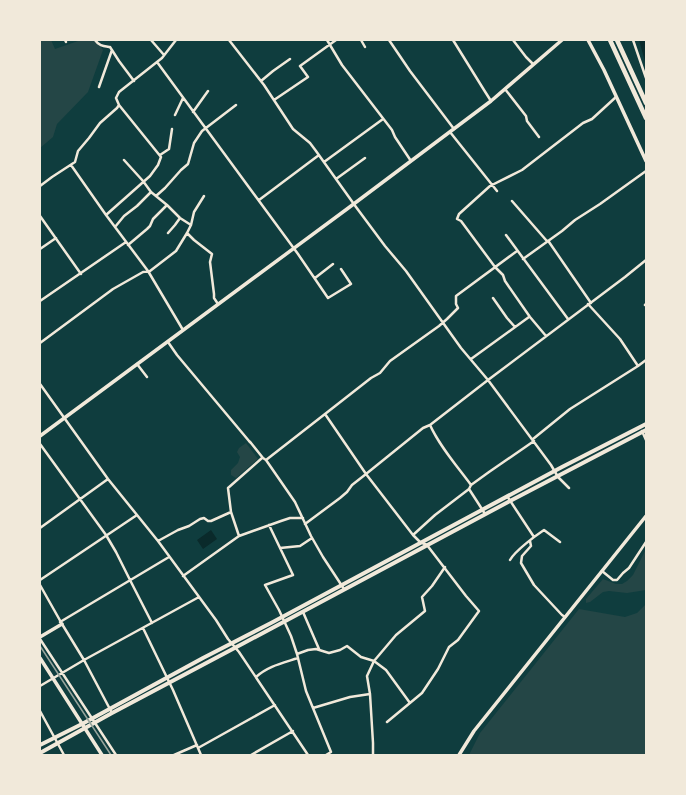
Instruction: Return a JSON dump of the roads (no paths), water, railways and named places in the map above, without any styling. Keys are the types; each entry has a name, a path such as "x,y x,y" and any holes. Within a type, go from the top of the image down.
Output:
{"highway":[{"path":"610,40 646,118"},
{"path":"617,40 645,102"},
{"path":"626,75 646,121"}],"main road":[{"path":"40,745 82,724 109,708 554,471 646,424"},
{"path":"40,753 112,713 237,649 344,589 644,431"}],"street":[{"path":"95,40 102,46 110,47 134,81"},
{"path":"151,40 164,55"},
{"path":"106,215 150,176 158,165 161,157 119,105 116,100 117,95 157,62 176,40"},
{"path":"229,40 261,81 294,129 310,143 354,204 406,271 461,348 488,380 533,440 554,471 569,488"},
{"path":"327,40 342,65 392,130 411,161"},
{"path":"274,100 308,78 300,66 336,40"},
{"path":"360,40 365,47"},
{"path":"389,40 497,191"},
{"path":"452,40 492,101"},
{"path":"513,40 534,65"},
{"path":"40,436 492,101 562,40"},
{"path":"588,40 646,162"},
{"path":"633,40 646,78"},
{"path":"99,87 112,50"},
{"path":"261,81 290,59"},
{"path":"157,62 294,248 328,298 352,284 341,269"},
{"path":"506,89 539,137"},
{"path":"193,112 208,91"},
{"path":"546,336 530,317 505,281 503,275 495,267 460,221 457,220 463,209 492,184 522,170 583,123 592,119 616,97"},
{"path":"175,115 183,98"},
{"path":"40,186 75,162 78,151 100,123 119,105"},
{"path":"156,196 188,164 197,137 205,128 236,105"},
{"path":"324,162 384,119"},
{"path":"160,155 169,149 172,129"},
{"path":"259,200 319,155"},
{"path":"336,179 365,158"},
{"path":"124,160 151,192 190,225"},
{"path":"70,165 148,272 183,330"},
{"path":"523,259 575,220 646,171"},
{"path":"115,227 124,216 151,192"},
{"path":"40,343 113,289 143,272 148,272 176,251 187,233 194,212 204,196"},
{"path":"512,201 549,242 590,304 620,339 638,366"},
{"path":"40,301 147,230 153,220 167,205"},
{"path":"40,216 81,274"},
{"path":"168,233 180,218"},
{"path":"187,233 212,254 210,262 214,298 218,304"},
{"path":"506,235 568,319"},
{"path":"40,249 56,238"},
{"path":"266,460 371,378 380,373 399,354 443,322 458,308 456,304 456,296 517,251"},
{"path":"305,524 340,498 352,485 423,428 430,425 646,260"},
{"path":"315,278 333,264"},
{"path":"493,298 515,327"},
{"path":"471,359 530,317"},
{"path":"168,342 177,355 266,460 295,502 312,538 344,589"},
{"path":"413,535 471,485 533,440 570,409 646,360"},
{"path":"137,364 147,377"},
{"path":"40,384 108,479 141,522 158,541 231,643 237,649 308,755"},
{"path":"325,414 366,474 413,535 427,546 479,611 458,640 449,647 438,669 422,693 387,722"},
{"path":"430,425 445,450 471,485"},
{"path":"640,427 644,431 646,440"},
{"path":"40,444 106,535 152,623"},
{"path":"239,536 231,512 228,488 263,458"},
{"path":"40,528 108,479"},
{"path":"469,488 485,514"},
{"path":"507,496 534,537"},
{"path":"158,541 200,519 204,518 211,521 231,512"},
{"path":"40,580 137,515"},
{"path":"459,755 474,731 646,516"},
{"path":"183,576 239,536 290,518 302,518"},
{"path":"268,525 293,575 265,585 282,616 297,654 306,691 331,752 326,755"},
{"path":"510,560 512,556 544,530 560,542"},
{"path":"280,548 300,546 312,538"},
{"path":"530,541 531,546 521,559 522,566 534,586 565,617"},
{"path":"602,571 613,580 617,580 629,568 646,542"},
{"path":"116,755 40,638 61,623 169,557"},
{"path":"373,755 370,694 367,676 374,661 396,635 425,611 422,597 432,586 444,567"},
{"path":"40,585 84,660 112,713"},
{"path":"40,686 199,597"},
{"path":"303,612 319,649"},
{"path":"143,628 201,755"},
{"path":"297,654 308,650 319,649 329,654 347,646 361,657 374,661 386,670 410,703"},
{"path":"40,658 100,754"},
{"path":"256,677 271,667 298,658"},
{"path":"313,708 350,697 370,694"},
{"path":"174,755 198,747 275,705"},
{"path":"40,711 64,755"},
{"path":"251,755 293,731"}],"railway":[{"path":"40,646 111,755"}]}
